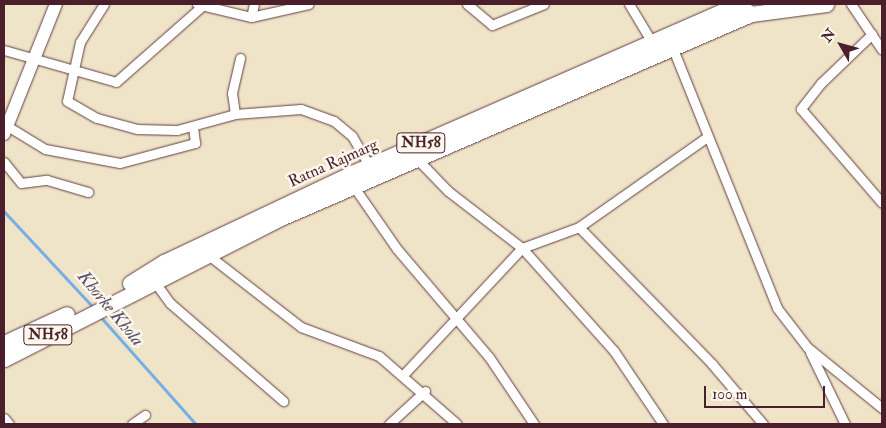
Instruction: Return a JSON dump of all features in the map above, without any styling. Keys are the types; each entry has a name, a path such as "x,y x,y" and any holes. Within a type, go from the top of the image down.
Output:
{"main road":[{"path":"5,128 38,58 56,4"},
{"name":"Ratna Rajmarg","path":"113,298 164,262 369,165 666,32 751,7 826,4"},
{"name":"Ratna Rajmarg","path":"4,343 154,281 354,187 419,161 672,47 751,7"},
{"name":"NH58","path":"4,359 88,309"}],"street":[{"path":"104,4 80,42 72,69 67,101 98,118 137,129 193,126 235,114 302,109 334,121 352,136 369,165"},
{"path":"250,17 254,4"},
{"path":"4,50 38,58 116,82 199,6 250,17 310,4"},
{"path":"466,4 492,25 544,4"},
{"path":"629,4 650,39"},
{"path":"851,4 882,50"},
{"path":"666,32 777,308 807,347 845,424"},
{"path":"872,34 821,83 801,109 882,203"},
{"path":"235,114 232,93 240,58"},
{"path":"5,128 45,149 120,163 195,143 193,126"},
{"path":"404,374 422,358 452,318 522,248 580,227 707,137"},
{"path":"419,161 448,191 522,248 614,351 663,424"},
{"path":"4,162 21,183 47,180 88,192"},
{"path":"354,187 452,318 489,357 534,424"},
{"path":"580,227 712,364 763,424"},
{"path":"208,254 301,327 379,356 425,391 457,424"},
{"path":"154,281 170,303 283,401"},
{"path":"807,347 882,408"},
{"path":"389,424 425,391"},
{"path":"132,424 145,415"},
{"path":"4,418 9,424"}],"waterway":[{"name":"Khorke Khola","path":"4,211 94,308"},
{"name":"Khorke Khola","path":"101,317 196,424"}]}
